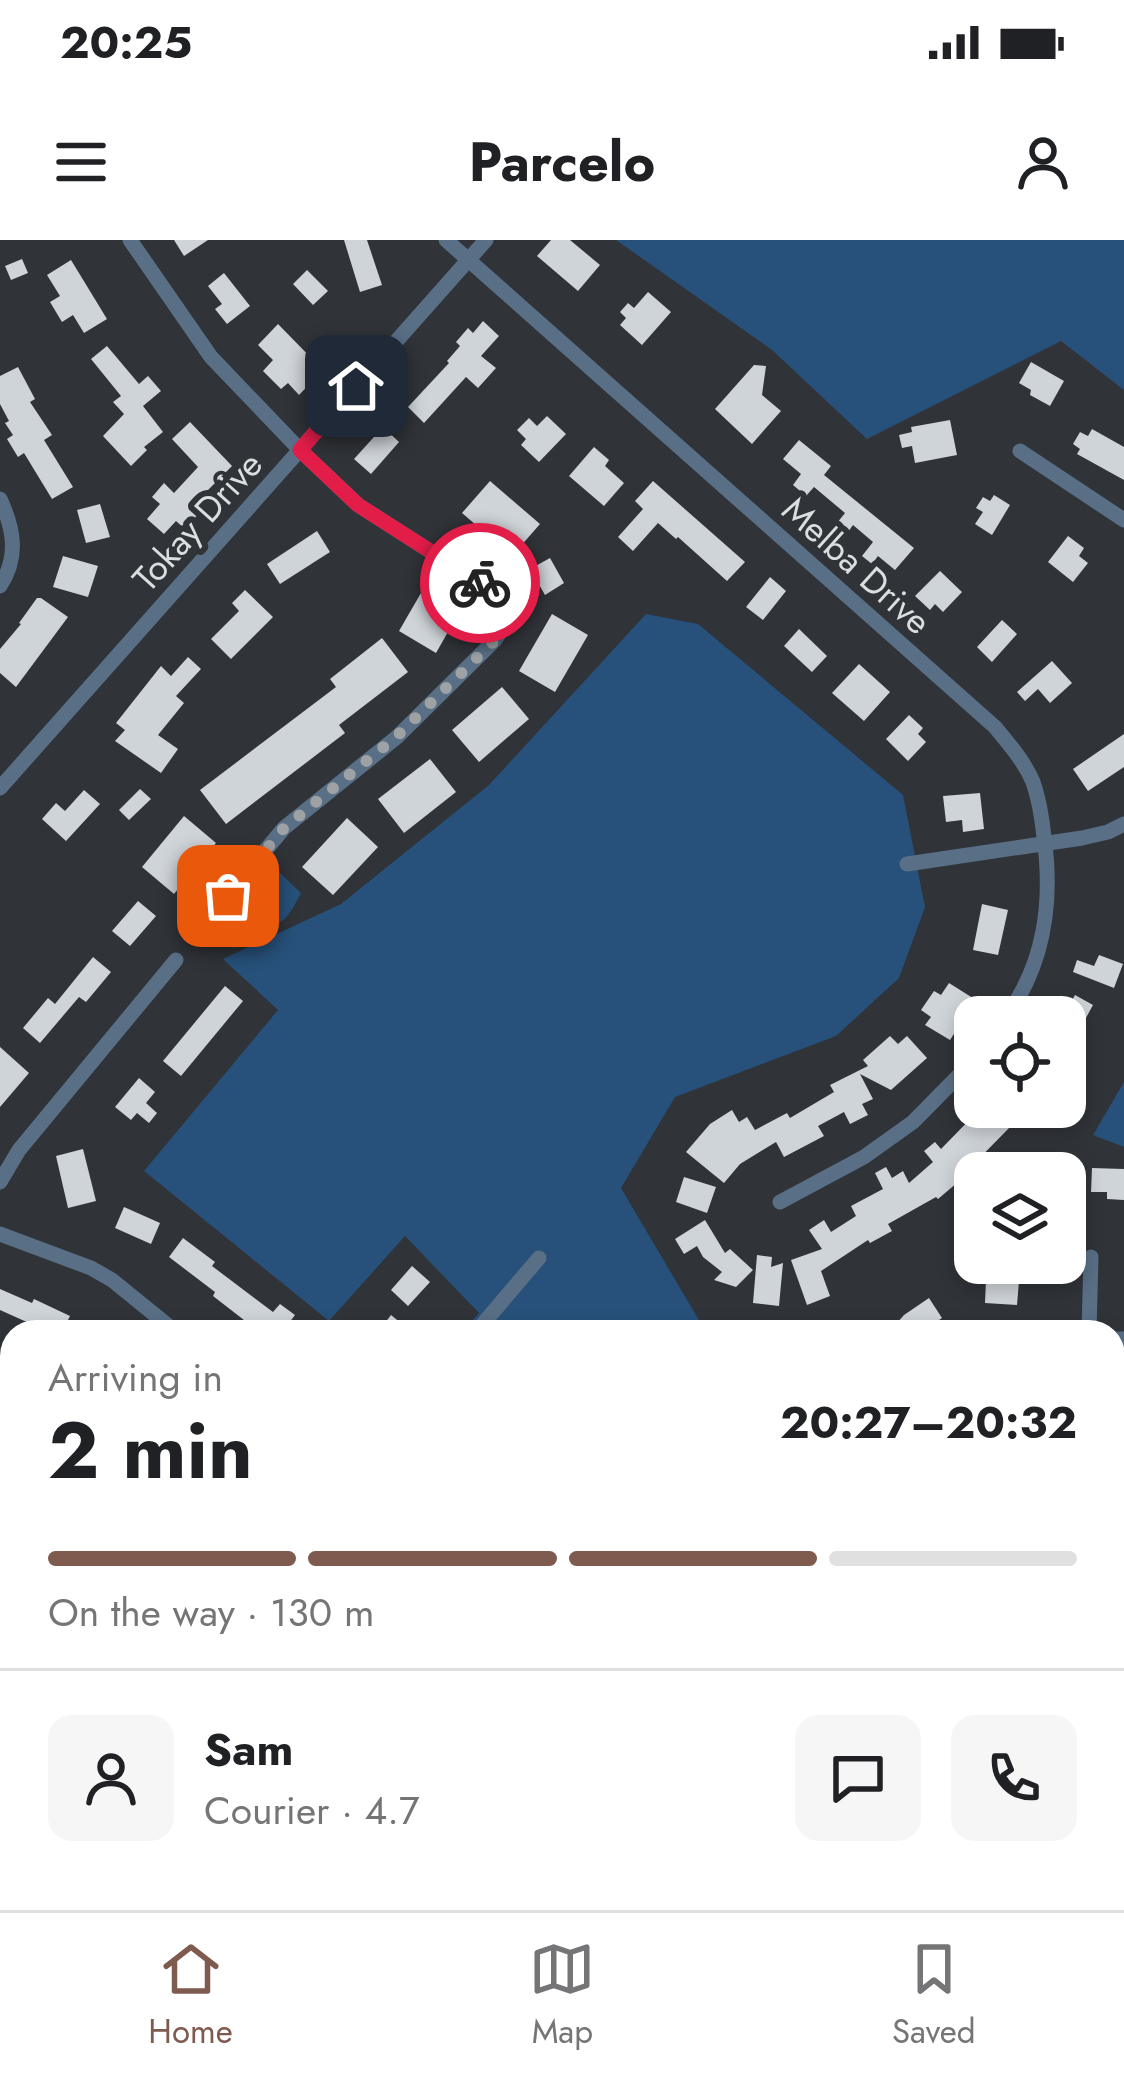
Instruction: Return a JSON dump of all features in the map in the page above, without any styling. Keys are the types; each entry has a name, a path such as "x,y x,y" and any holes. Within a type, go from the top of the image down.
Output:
{"street":[{"path":"130,240 211,357 300,450 358,505 489,589 506,607 505,626 495,640 397,736 284,828 200,929"},
{"name":"Melba Drive","path":"446,240 995,727 1023,763 1032,780 1049,883 1043,938 1033,971 1018,996"},
{"name":"Tokay Drive","path":"0,788 486,240"},
{"path":"1020,452 1124,520"},
{"path":"0,499 12,524 14,547 0,586"},
{"path":"907,864 1108,832 1124,824"},
{"path":"0,1182 19,1150 176,960"},
{"path":"779,1202 864,1156 913,1122 954,1080"},
{"path":"0,1234 91,1268 161,1320"},
{"path":"1089,1320 1091,1256"},
{"path":"486,1320 538,1258"}],"shaded area":[{"path":"616,240 1124,240 1124,390 1061,341 867,439 772,350"},
{"path":"646,614 698,624 903,795 925,907 899,978 836,1036 675,1097 621,1188 699,1320 473,1320 479,1313 405,1236 328,1320 144,1171 278,1010 223,959 341,904 489,785"},
{"path":"279,872 301,893 283,920 263,923 253,918 250,907"},
{"path":"1124,1082 1124,1147 1093,1135"}],"building":[{"path":"174,240 208,240 184,256"},
{"path":"344,240 367,240 382,285 360,292"},
{"path":"551,240 570,240 600,265 578,291 537,256"},
{"path":"22,259 28,273 11,280 5,266"},
{"path":"71,260 107,319 84,333 73,315 62,322 50,302 60,296 47,275"},
{"path":"307,270 328,291 313,305 293,284"},
{"path":"224,273 250,306 227,324 215,309 222,304 208,286"},
{"path":"648,292 671,312 642,345 620,325 626,318 620,312 628,303 634,308"},
{"path":"483,321 499,336 481,356 496,368 478,388 466,377 424,423 408,407 449,363 460,346 456,342 468,328 473,333"},
{"path":"278,324 323,370 299,395 288,383 281,389 263,371 273,360 258,345"},
{"path":"107,346 139,384 148,376 161,391 143,406 163,432 131,466 103,436 124,414 113,402 121,396 91,359"},
{"path":"1031,362 1064,381 1050,406 1019,383"},
{"path":"754,365 766,366 762,395 781,411 752,444 715,409"},
{"path":"18,367 35,399 30,402 52,435 44,440 73,487 52,499 24,453 18,457 7,439 13,435 0,404 0,376"},
{"path":"547,416 566,434 539,462 521,445 526,439 517,430 529,418 537,426"},
{"path":"950,420 957,455 915,463 912,446 902,448 899,435 912,432 911,427"},
{"path":"190,422 232,466 193,505 200,512 185,529 176,521 164,534 147,519 160,504 152,497 164,483 174,493 198,467 172,439"},
{"path":"383,427 399,442 371,474 354,459"},
{"path":"1092,429 1124,447 1124,480 1077,454 1080,449 1073,444 1080,432 1088,436"},
{"path":"799,440 831,466 824,475 914,548 895,570 878,556 872,564 862,556 873,542 853,525 848,532 837,523 845,513 814,487 806,496 793,485 801,474 783,459"},
{"path":"594,447 609,460 605,466 624,483 604,506 569,476"},
{"path":"490,481 540,524 512,556 462,513"},
{"path":"653,481 745,562 727,581 658,523 633,551 618,537 643,509 635,501"},
{"path":"994,495 1010,505 992,535 975,524 983,512 976,508 983,497 990,501"},
{"path":"100,504 110,537 86,543 77,510"},
{"path":"317,531 330,552 280,584 267,564"},
{"path":"1068,536 1084,548 1079,556 1088,563 1073,582 1048,562"},
{"path":"63,556 98,566 88,597 53,587"},
{"path":"550,558 564,583 545,595 530,569"},
{"path":"940,571 962,592 943,612 935,604 930,610 915,596"},
{"path":"432,574 469,595 436,653 399,631"},
{"path":"770,577 786,591 763,620 746,607"},
{"path":"245,590 273,617 231,659 211,639 239,611 232,603"},
{"path":"37,598 68,617 16,687 0,673 0,649"},
{"path":"552,614 588,635 555,692 519,671"},
{"path":"1002,620 1017,634 992,662 977,647"},
{"path":"799,629 827,656 812,672 784,646"},
{"path":"382,638 408,672 339,725 345,733 226,824 200,790 336,687 330,679"},
{"path":"188,657 201,669 176,696 184,703 158,735 178,749 161,773 115,741 125,730 116,723 161,666 171,676"},
{"path":"1052,661 1072,683 1050,703 1038,689 1025,701 1017,692"},
{"path":"859,664 890,692 864,721 832,693"},
{"path":"502,687 529,719 479,762 452,730"},
{"path":"909,715 923,728 918,734 926,742 908,761 886,739"},
{"path":"1124,734 1124,767 1088,791 1073,769"},
{"path":"430,759 456,792 404,833 378,799"},
{"path":"140,789 151,799 129,820 119,810"},
{"path":"84,790 100,804 66,841 42,819 56,803 65,811"},
{"path":"980,793 984,829 963,832 962,820 946,822 943,796"},
{"path":"184,816 216,843 174,894 142,867"},
{"path":"347,818 378,847 333,895 302,867"},
{"path":"138,901 156,916 130,946 112,931"},
{"path":"982,904 1008,910 998,955 973,950"},
{"path":"1099,955 1123,964 1114,988 1073,972 1077,960 1094,966"},
{"path":"93,957 111,972 86,1002 79,997 40,1043 23,1028 48,998 55,1004"},
{"path":"949,983 970,996 954,996 950,1040 925,1025 931,1017 921,1010 934,991 941,995"},
{"path":"225,986 243,1001 181,1076 163,1061"},
{"path":"890,1036 898,1044 907,1036 927,1058 891,1090 860,1074 873,1099 862,1104 868,1115 850,1124 844,1112 818,1126 824,1136 784,1157 776,1142 740,1164 724,1183 686,1152 710,1124 732,1110 739,1122 747,1117 755,1130 787,1113 790,1118 834,1092 830,1085 868,1066 863,1060"},
{"path":"0,1047 29,1073 0,1107"},
{"path":"139,1078 155,1092 146,1103 157,1113 149,1123 137,1113 131,1120 115,1107"},
{"path":"962,1128 1009,1128 986,1152 954,1152 954,1185 938,1199 888,1224 892,1231 868,1240 821,1271 830,1296 807,1305 791,1260 822,1249 809,1230 824,1220 831,1232 856,1216 851,1206 883,1189 875,1173 886,1167 892,1178 903,1171 909,1183 933,1162 924,1151 935,1142 941,1149"},
{"path":"83,1149 96,1201 68,1208 56,1156"},
{"path":"1092,1168 1124,1169 1124,1200 1107,1199 1107,1192 1091,1192"},
{"path":"684,1177 716,1187 707,1213 676,1202"},
{"path":"124,1207 160,1223 151,1244 115,1228"},
{"path":"705,1220 725,1253 730,1249 753,1270 736,1287 714,1280 722,1272 697,1246 684,1254 675,1239"},
{"path":"183,1238 273,1312 280,1304 295,1315 291,1320 244,1320 169,1257"},
{"path":"757,1255 772,1257 771,1267 783,1263 779,1306 753,1303"},
{"path":"412,1266 430,1282 408,1306 391,1290"},
{"path":"986,1284 1019,1284 1017,1305 985,1303"},
{"path":"0,1289 70,1316 68,1320 22,1320 0,1310"},
{"path":"929,1298 942,1318 900,1320"}],"way so far":[{"path":"228,896 284,828 397,736 495,640 505,626 506,607 480,583"}],"route":[{"path":"356,386 300,450 358,505 480,583"}]}
